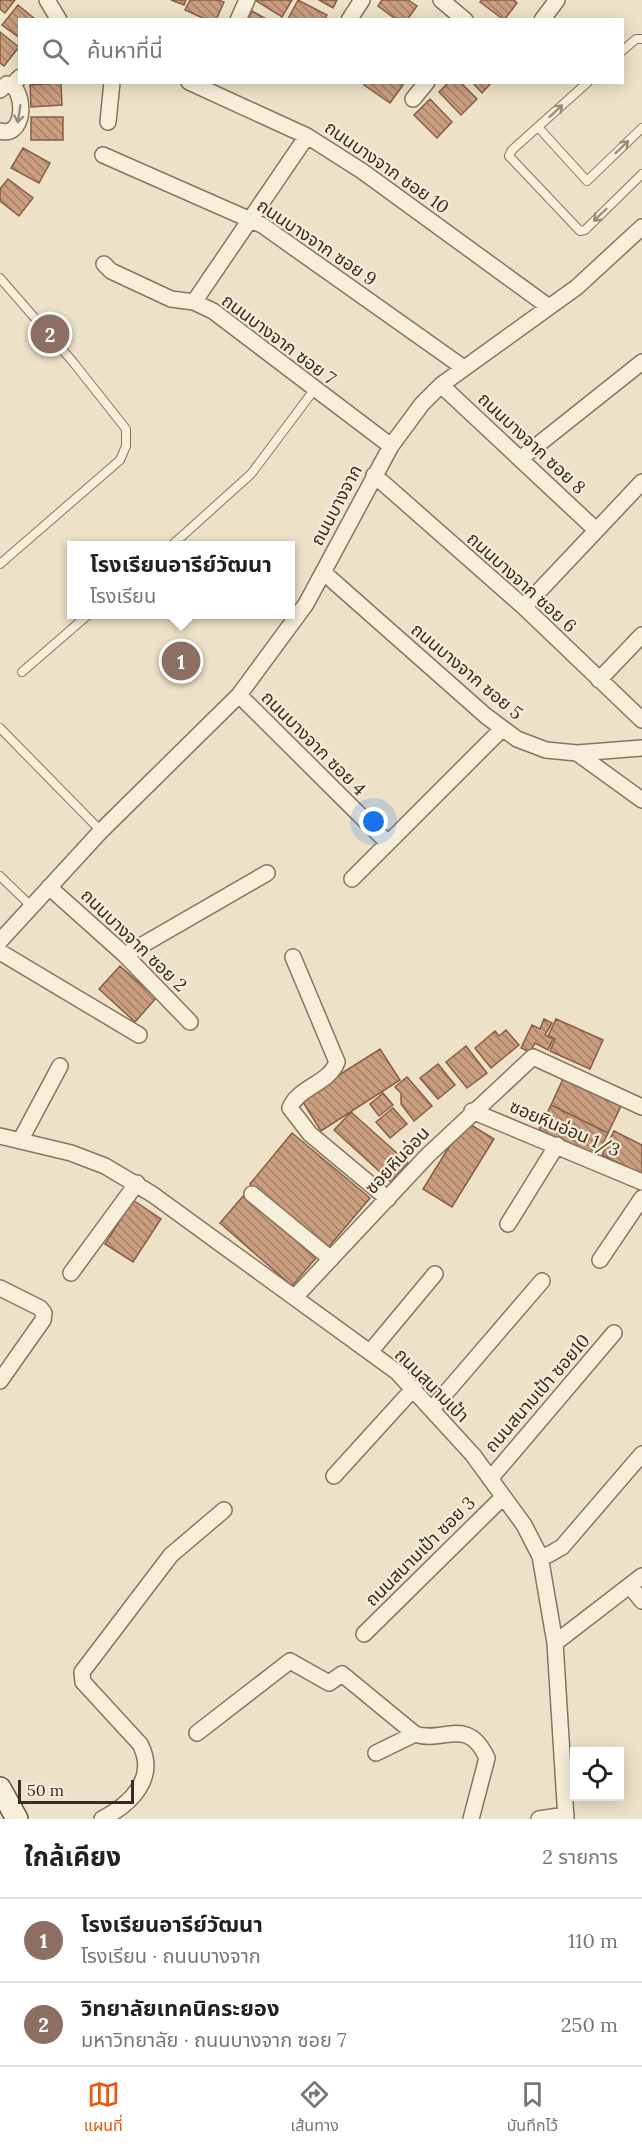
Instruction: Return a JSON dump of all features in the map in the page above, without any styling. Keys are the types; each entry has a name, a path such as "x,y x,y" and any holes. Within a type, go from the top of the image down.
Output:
{"street":[{"path":"47,0 58,18"},
{"path":"239,18 247,0"},
{"path":"350,18 362,0"},
{"path":"441,0 463,18"},
{"path":"544,18 557,0"},
{"path":"0,131 11,132 16,129 19,121 21,97 11,84"},
{"path":"108,122 112,84"},
{"name":"ถนนบางจาก ซอย 10","path":"193,84 307,136 362,171 549,307"},
{"path":"413,99 425,84"},
{"path":"194,302 307,136"},
{"name":"ถนนบางจาก ซอย 9","path":"103,155 251,219 464,368"},
{"name":"ถนนบางจาก","path":"0,941 101,831 239,695 285,636 323,572 391,446 422,404 441,385 597,270 642,227"},
{"name":"ถนนบางจาก ซอย 7","path":"104,264 111,271 171,299 194,302 213,311 314,390 391,446"},
{"path":"520,459 642,362"},
{"name":"ถนนบางจาก ซอย 8","path":"441,385 596,530"},
{"name":"ถนนบางจาก ซอย 6","path":"374,475 524,607 642,720"},
{"path":"524,607 642,482"},
{"name":"ถนนบางจาก ซอย 5","path":"323,572 502,729 518,739 546,750 577,753 642,748"},
{"path":"599,680 642,635"},
{"name":"ถนนบางจาก ซอย 4","path":"239,695 388,843"},
{"path":"352,879 502,729"},
{"path":"577,753 642,800"},
{"path":"125,954 267,873"},
{"name":"ถนนบางจาก ซอย 2","path":"49,887 125,954 190,1022"},
{"path":"0,952 139,1035"},
{"path":"293,957 337,1062 334,1070 293,1099 290,1108 309,1134 388,1199"},
{"name":"ซอยหินอ่อน","path":"296,1296 472,1111 533,1057 642,1107"},
{"path":"20,1141 60,1066"},
{"name":"ซอยหินอ่อน 1/3","path":"472,1111 642,1182"},
{"name":"ถนนสนามเป้า","path":"0,1136 71,1153 105,1166 137,1184 296,1296 370,1352 414,1388 473,1455 524,1525 540,1556 555,1643 566,1817"},
{"path":"508,1224 557,1145"},
{"path":"71,1273 137,1184"},
{"path":"252,1194 331,1259"},
{"path":"600,1260 642,1198"},
{"path":"370,1352 435,1274"},
{"path":"432,1409 542,1281"},
{"path":"0,1288 40,1308 44,1313 43,1320 0,1381"},
{"name":"ถนนสนามเป้า ซอย10","path":"490,1479 614,1333"},
{"path":"334,1476 414,1388"},
{"path":"540,1556 548,1555 562,1547 642,1454"},
{"name":"ถนนสนามเป้า ซอย 3","path":"364,1634 503,1497"},
{"path":"102,1819 132,1800 141,1787 146,1771 146,1755 140,1744 83,1682 82,1672 171,1555 224,1510"},
{"path":"555,1643 642,1576"},
{"path":"630,1586 642,1601"},
{"path":"197,1733 290,1660 329,1683 342,1674 415,1734 423,1737 456,1732 471,1738 483,1750 486,1758 471,1819"},
{"path":"376,1753 415,1734"},
{"path":"0,1788 10,1814"},
{"path":"539,1819 566,1817"}],"lane":[{"path":"624,49 636,39 642,39"},
{"path":"586,84 512,150 509,156 580,231 585,230 642,174"},
{"path":"538,127 587,181 642,128"},
{"path":"0,278 74,362 126,429 126,446 120,460 0,564"},
{"path":"177,541 251,474 314,390"},
{"path":"22,672 85,619"},
{"path":"0,728 101,831"},
{"path":"0,876 31,906"}],"building":[{"path":"0,0 15,0 5,13 0,9"},
{"path":"171,0 186,0 184,5"},
{"path":"190,0 224,2 217,18 203,18 185,10"},
{"path":"255,0 292,0 282,17"},
{"path":"298,0 327,15 325,18 289,18"},
{"path":"319,0 337,0 333,8"},
{"path":"382,0 408,0 417,6 408,18 394,18 378,6"},
{"path":"482,0 514,0 517,3 506,18 501,18 480,2"},
{"path":"18,5 34,18 18,18 18,37 2,25"},
{"path":"252,11 264,18 248,18"},
{"path":"0,32 18,48 4,66 0,63"},
{"path":"61,84 62,105 31,107 30,85"},
{"path":"402,84 403,85 390,103 364,85"},
{"path":"447,84 462,84 477,99 461,115 439,92"},
{"path":"474,84 490,84 482,93"},
{"path":"430,99 452,122 437,138 414,115"},
{"path":"31,117 63,117 63,140 31,140"},
{"path":"23,148 50,163 39,183 11,168"},
{"path":"8,179 33,198 19,216 0,201 0,189"},
{"path":"120,966 156,998 135,1022 99,989"},
{"path":"544,1019 552,1023 545,1035 553,1039 548,1050 535,1043 530,1052 521,1048 532,1025 540,1029"},
{"path":"556,1019 603,1040 590,1069 550,1051 555,1039 548,1036"},
{"path":"506,1030 519,1045 491,1068 475,1048 495,1031 499,1036"},
{"path":"466,1046 487,1073 467,1088 446,1062"},
{"path":"380,1049 400,1080 321,1131 301,1099"},
{"path":"438,1064 455,1085 438,1099 420,1078"},
{"path":"407,1077 432,1106 414,1121 401,1104 401,1093 395,1087"},
{"path":"563,1079 621,1106 608,1133 551,1105"},
{"path":"383,1093 393,1105 379,1116 370,1104"},
{"path":"551,1105 608,1133 596,1157 539,1130"},
{"path":"393,1108 407,1124 390,1138 376,1122"},
{"path":"351,1112 408,1163 391,1182 334,1130"},
{"path":"471,1125 494,1139 452,1207 423,1189 462,1126"},
{"path":"614,1131 642,1145 642,1174 602,1155"},
{"path":"292,1133 370,1198 327,1249 250,1184"},
{"path":"244,1195 316,1258 292,1286 220,1223"},
{"path":"133,1200 161,1219 133,1262 105,1244"}],"place":[{"name":"วิทยาลัยเทคนิคระยอง","path":"50,334"},
{"name":"โรงเรียนอารีย์วัฒนา","path":"181,661"}]}
